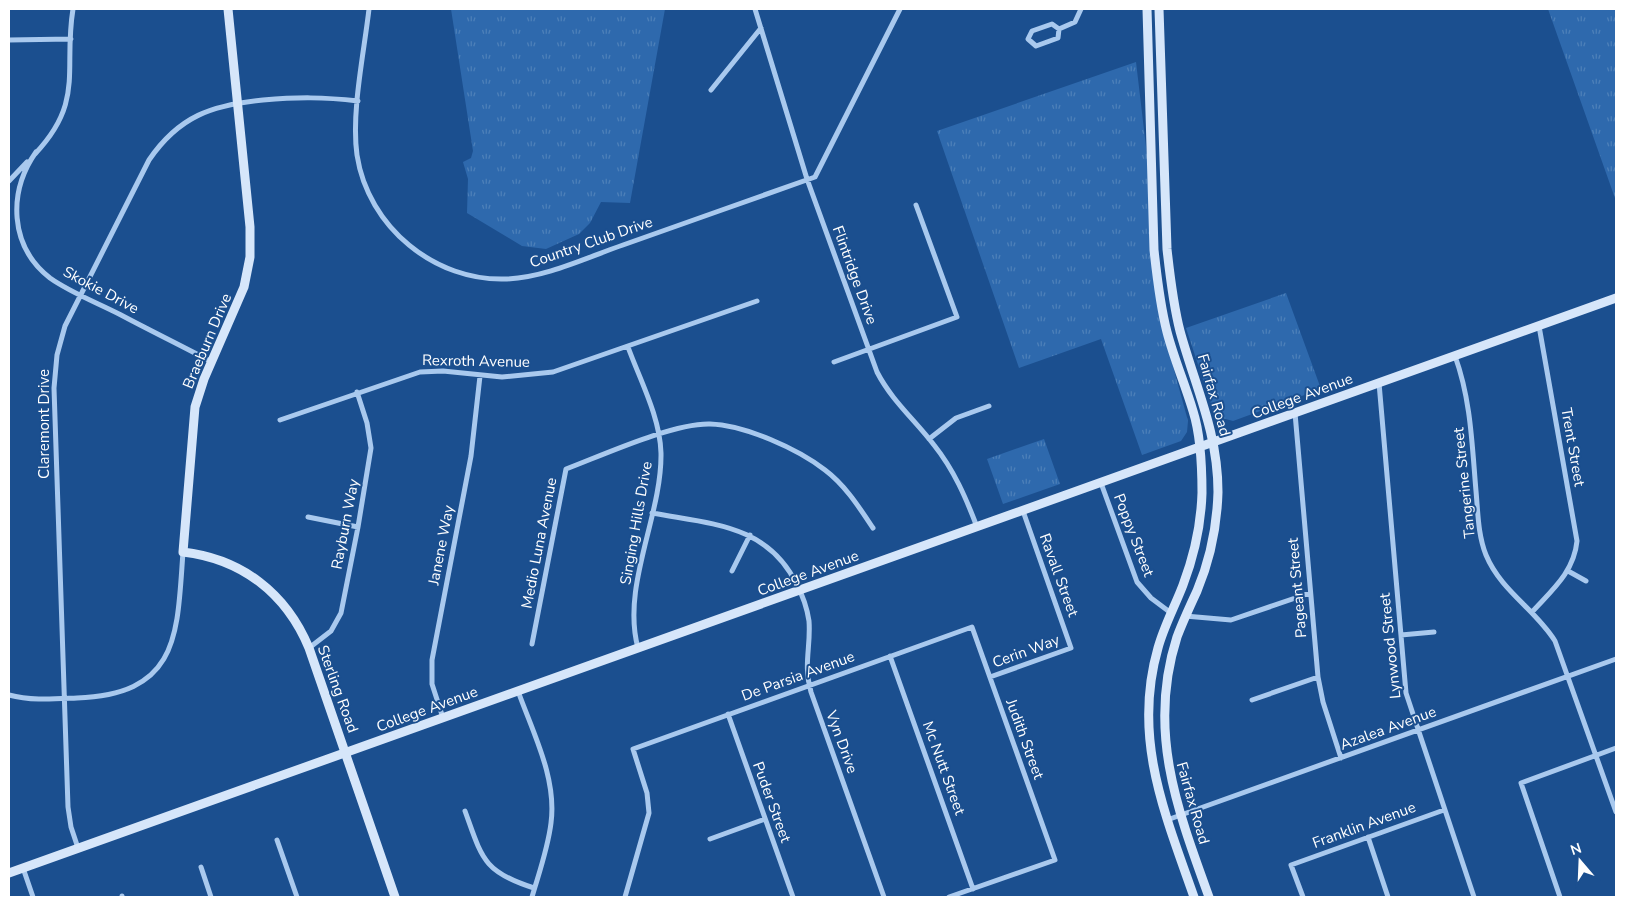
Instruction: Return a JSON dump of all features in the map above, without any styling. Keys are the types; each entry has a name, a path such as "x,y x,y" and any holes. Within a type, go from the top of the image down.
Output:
{"street":[{"path":"9,181 54,130 66,104 71,78 73,9"},
{"name":"Braeburn Drive","path":"9,695 31,699 99,697 121,692 141,682 159,665 171,644 176,627 192,422 199,392 238,304 250,257 250,227 228,9"},
{"name":"Country Club Drive","path":"369,9 356,126 358,156 366,186 380,213 401,239 425,257 451,270 478,277 521,278 552,270 815,177 900,9"},
{"name":"Flintridge Drive","path":"755,9 807,179 878,372 892,398 930,439 957,480 977,527"},
{"path":"1060,28 1058,38 1036,46 1028,39 1032,31 1052,24 1060,28 1075,22 1081,9"},
{"name":"Fairfax Road","path":"1147,9 1154,250 1157,280 1167,332 1194,412 1202,494 1198,530 1189,570 1170,613 1153,666 1148,723 1152,768 1167,820 1194,897"},
{"name":"Fairfax Road","path":"1160,9 1170,278 1180,329 1206,408 1214,443 1218,493 1214,531 1204,573 1185,616 1169,668 1164,722 1167,763 1180,816 1208,897"},
{"path":"1147,21 1150,28 1151,51 1161,62"},
{"path":"711,90 761,28"},
{"path":"9,40 71,39"},
{"name":"Claremont Drive","path":"78,848 68,816 54,388 60,340 80,294 157,148 188,120 210,109 238,103 306,96 358,101"},
{"name":"Skokie Drive","path":"36,152 24,172 17,193 16,216 22,239 41,270 59,284 212,362"},
{"path":"834,362 957,317 916,205"},
{"name":"College Avenue","path":"9,873 1616,298"},
{"name":"Rexroth Avenue","path":"280,420 357,392 420,372 443,371 480,376 514,377 574,367 757,301"},
{"name":"Trent Street","path":"1532,612 1568,571 1576,550 1576,532 1539,326"},
{"name":"Singing Hills Drive","path":"628,347 659,435 660,466 633,612 638,648"},
{"name":"Tangerine Street","path":"1455,356 1468,398 1482,541 1497,576 1515,598 1532,612 1556,640 1616,812"},
{"name":"Janene Way","path":"443,718 432,684 432,660 470,456 480,376"},
{"name":"Lynwood Street","path":"1379,383 1406,693 1474,897"},
{"name":"Rayburn Way","path":"309,648 331,631 341,613 358,527 371,448 367,423 357,392"},
{"path":"930,439 956,418 989,406"},
{"name":"Pageant Street","path":"1295,413 1318,676 1323,702 1341,758"},
{"name":"Medio Luna Avenue","path":"532,644 566,469 659,435 675,430 710,424 746,431 789,448 826,470 853,498 873,528"},
{"name":"Poppy Street","path":"1101,483 1137,582 1151,598 1170,613"},
{"name":"Ravall Street","path":"1023,511 1072,648"},
{"name":"Vyn Drive","path":"652,513 731,528 750,535 780,557 800,590 809,622 806,659 809,685 884,897"},
{"path":"308,517 358,527"},
{"path":"732,571 750,535"},
{"name":"Sterling Road","path":"183,552 226,561 265,584 292,614 309,648 395,897"},
{"path":"1568,571 1586,581"},
{"path":"1185,616 1231,620 1310,593"},
{"name":"De Parsia Avenue","path":"625,897 649,813 647,793 633,749 972,627"},
{"name":"Judith Street","path":"972,627 1055,860 973,889"},
{"path":"1401,635 1434,632"},
{"name":"Cerin Way","path":"990,677 1072,648"},
{"name":"Mc Nutt Street","path":"890,656 973,889"},
{"name":"Azalea Avenue","path":"1167,820 1616,659"},
{"path":"1252,700 1318,676"},
{"path":"518,691 546,770 552,798 549,837 532,897"},
{"name":"Puder Street","path":"728,714 793,897"},
{"path":"1560,897 1521,783 1616,748"},
{"name":"Franklin Avenue","path":"1302,897 1291,864 1444,810"},
{"path":"465,811 478,846 487,863 511,880 534,888"},
{"path":"710,839 765,819"},
{"path":"1368,837 1388,897"},
{"path":"277,840 297,897"},
{"path":"201,867 211,897"},
{"path":"23,868 34,897"},
{"path":"949,897 973,889"}],"green space":[{"path":"451,9 665,9 630,203 601,202 590,223 579,234 546,249 522,246 467,213 468,179 463,162 471,158 473,151"},
{"path":"1548,9 1616,9 1616,201"},
{"path":"1136,62 1171,359 1188,421 1187,432 1181,441 1142,455 1101,339 1019,368 937,131"},
{"path":"1286,293 1321,389 1233,421 1215,416 1186,328"},
{"path":"1044,439 1060,484 1003,504 987,459"}]}
